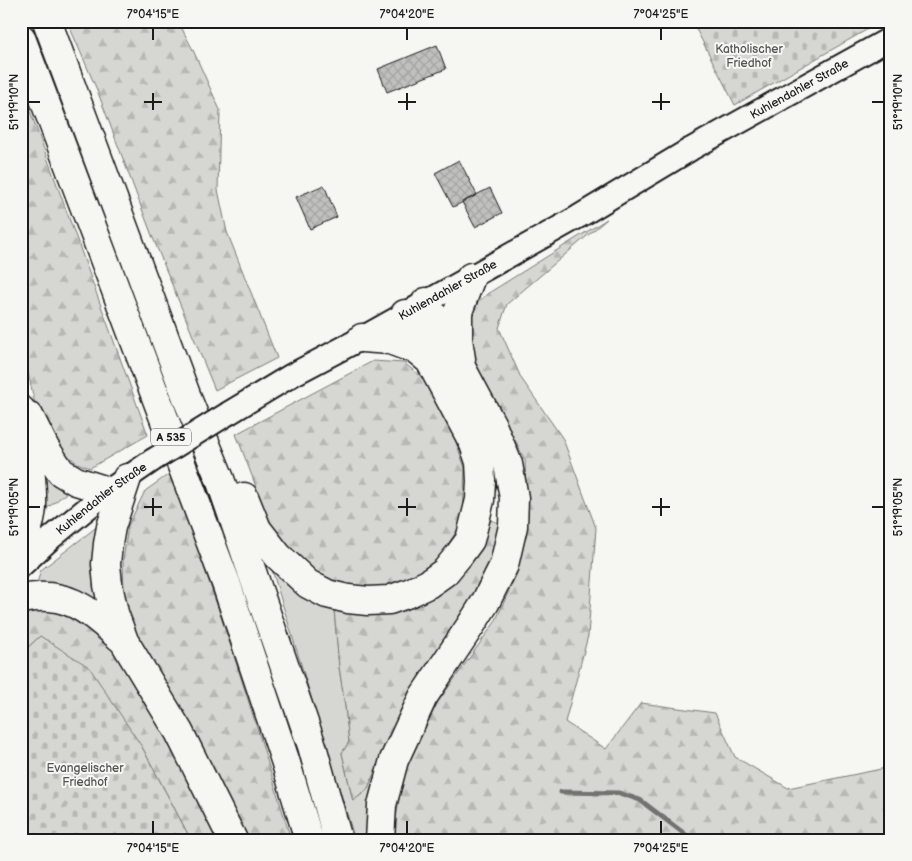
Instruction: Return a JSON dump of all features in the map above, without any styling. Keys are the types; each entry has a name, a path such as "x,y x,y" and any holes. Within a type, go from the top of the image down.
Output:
{"highway":[{"name":"A 535","path":"47,21 188,403 220,479 312,746 338,840"},
{"name":"A 535","path":"21,38 226,583 286,760 309,840"},
{"path":"462,370 458,339 458,312 470,277"},
{"path":"188,403 222,442 257,529 278,556 308,584 327,594 368,601 389,600 409,593 428,584 445,572 459,555 470,540 480,500 480,462 474,444 429,360 415,308"},
{"path":"380,840 382,805 394,760 423,697 485,603 504,566 513,526 514,498 508,464 492,425 462,370 415,308"},
{"path":"362,338 390,340 417,350 429,360"},
{"path":"21,402 45,448 61,472 76,481 118,484 106,564 114,613 124,640 179,732 233,840"},
{"path":"21,410 31,478 32,507 21,552"},
{"path":"21,599 41,596 68,600 89,611 124,640"}],"main road":[{"name":"Kuhlendahler Straße","path":"21,566 51,538 118,484 229,413 578,217 691,149 891,38"}],"green space":[{"path":"67,21 178,21 220,110 218,190 227,232 277,358 215,390 151,233 97,90"},
{"name":"Katholischer Friedhof","path":"692,21 882,21 735,105"},
{"path":"21,86 148,435 90,468 77,463 55,445 34,400 21,340"},
{"path":"607,219 507,304 499,328 521,378 563,439 596,528 588,636 565,722 606,749 641,703 715,713 735,757 788,788 891,767 891,840 393,840 403,770 438,702 495,622 517,573 527,523 525,460 464,338 468,311 487,294"},
{"path":"373,361 404,363 427,381 446,413 465,468 463,521 439,559 410,580 373,589 343,584 315,572 291,552 271,526 236,434"},
{"path":"43,466 70,490 40,514"},
{"path":"169,474 194,538 224,625 291,840 242,840 138,643 126,615 123,561 128,526 145,491"},
{"path":"491,520 506,526 492,567 384,750 367,790 353,801 342,753 349,742 339,667 334,609 381,614 417,605 434,597 451,584 474,557"},
{"path":"103,522 102,607 64,585 37,583 41,570"},
{"path":"272,570 291,588 315,602 334,609 339,667 349,742 342,753 353,801 367,790 384,750 369,840 355,840"},
{"path":"21,611 72,612 117,653 167,737 222,840 191,840 142,747 40,636 21,654"},
{"name":"Evangelischer Friedhof","path":"40,636 89,667 142,747 191,840 21,840 21,654"}],"building":[{"path":"437,45 446,69 387,92 378,69"},
{"path":"459,160 477,195 453,207 435,173"},
{"path":"324,185 337,217 310,229 296,197"},
{"path":"490,188 502,213 475,227 462,202"}],"waterway":[{"path":"561,792 619,793 640,800 691,840"}]}
